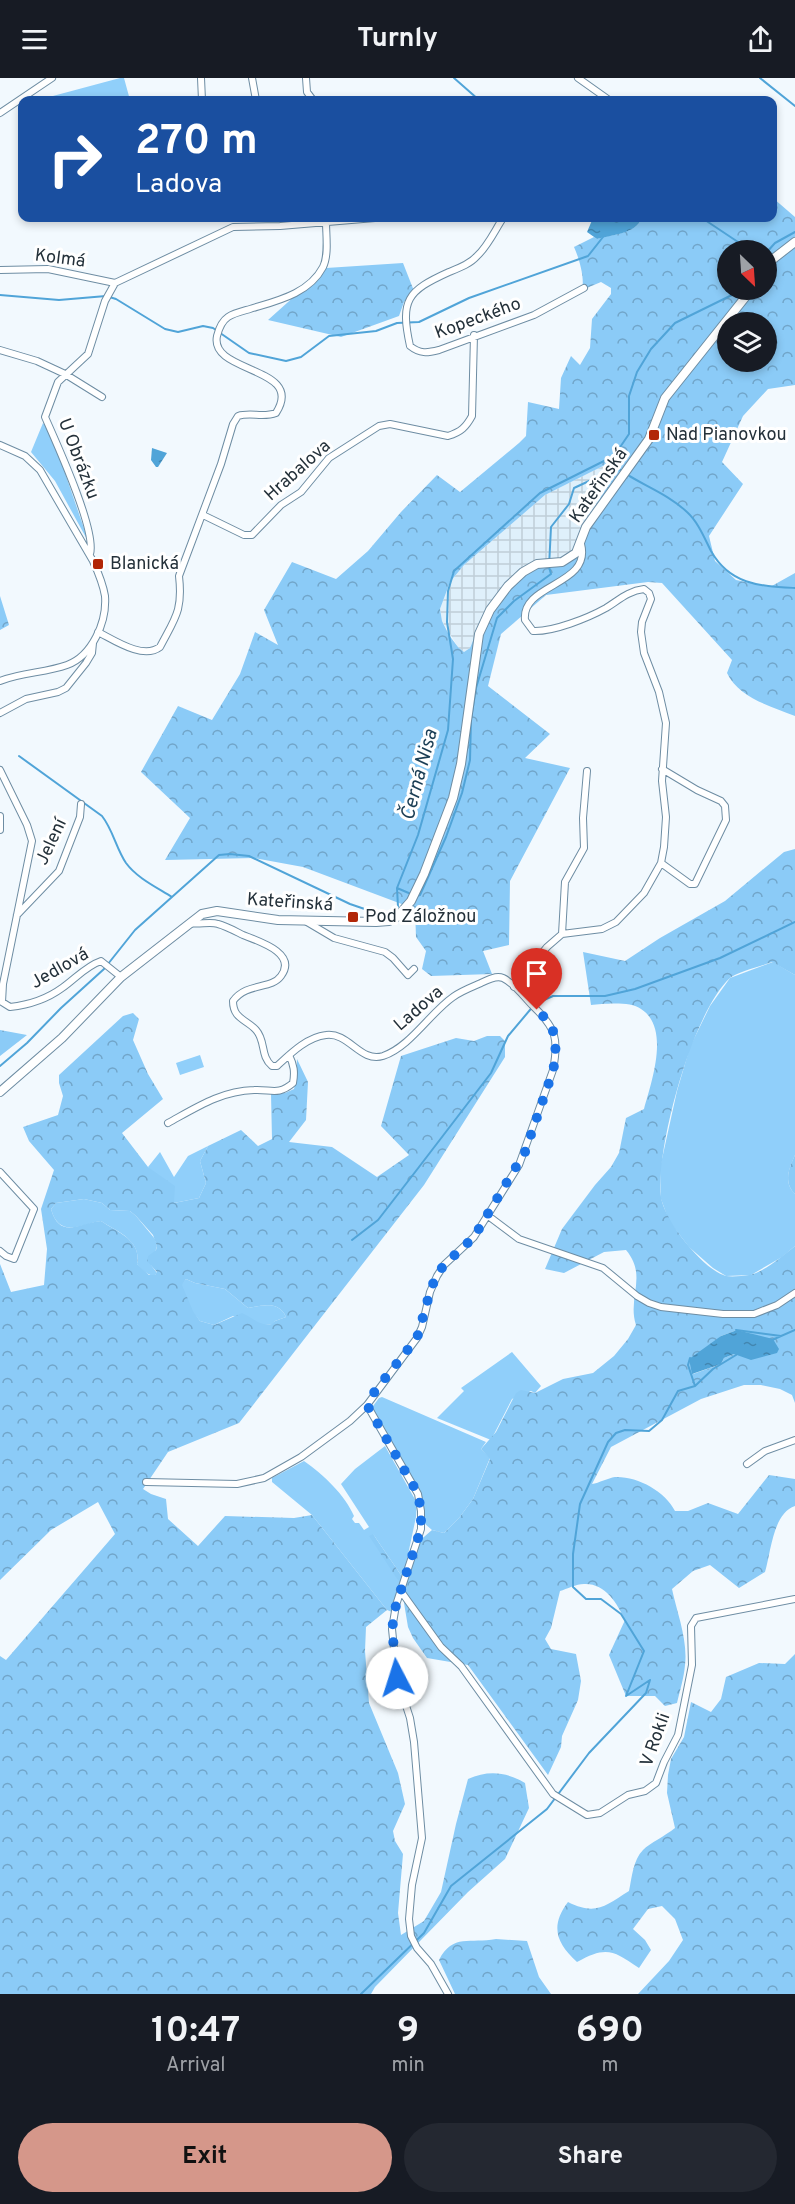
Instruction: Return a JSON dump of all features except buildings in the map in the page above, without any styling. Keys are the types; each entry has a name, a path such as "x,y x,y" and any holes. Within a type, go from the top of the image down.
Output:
{"street":[{"path":"25,96 52,78"},
{"path":"201,78 202,96"},
{"path":"252,78 255,96"},
{"path":"306,78 307,92 310,96"},
{"path":"578,78 603,96"},
{"path":"0,113 18,101"},
{"path":"233,222 233,227"},
{"path":"279,222 280,226"},
{"path":"98,632 124,645 146,652 155,651 160,647 180,608 179,576 203,514 233,424 238,416 245,414 267,417 276,413 282,398 281,391 275,384 257,371 225,357 218,348 216,339 220,325 229,316 292,295 311,283 324,266 326,222 233,227 115,283"},
{"name":"Kopeckého","path":"500,222 478,256 465,265 426,283 411,298 404,311 410,346 417,352 428,353 439,350 474,335 534,315 584,288"},
{"path":"777,256 795,242"},
{"name":"Kolmá","path":"0,270 48,269 115,283"},
{"name":"U Obrázku","path":"90,554 91,542 86,524 45,417 58,382 88,354 105,301 115,283"},
{"name":"Kateřinská","path":"0,1092 62,1038 121,977 202,914 217,911 307,922 389,921 404,911 424,874 453,798 461,764 479,634 490,610 523,572 537,564 562,562 576,553 586,527 649,439 665,398 743,300"},
{"name":"Hrabalova","path":"203,514 244,535 252,535 281,505 301,492 329,458 379,426 390,424 448,436 458,433 467,427 472,416 474,335"},
{"path":"0,350 37,361 65,374 102,397"},
{"path":"0,445 25,456 40,470 90,554 100,576 105,595 103,620 93,641 82,656 71,663 0,681"},
{"path":"146,1482 237,1484 264,1478 330,1437 367,1405 375,1391 417,1338 436,1276 444,1265 474,1237 511,1179 525,1152 553,1071 556,1055 555,1038 547,1020 514,987 547,946 562,934 602,929 616,922 644,893 661,863 666,817 662,769 666,723 660,692 644,653 641,632 642,622 651,599 649,593 644,589 635,590 592,615 543,631 533,631 525,620 530,600 557,585 578,565 583,554 581,544"},
{"path":"0,713 26,699 66,688 92,653 93,641"},
{"path":"661,863 690,884 695,884 726,820 725,806 721,801 662,769"},
{"name":"Jedlová","path":"0,770 27,825 32,841 2,1002 10,1007 47,997 93,964 101,961 121,977"},
{"path":"562,934 565,882 584,848 582,818 587,771"},
{"name":"Jelení","path":"17,915 59,871 80,817 81,804"},
{"path":"0,816 0,830"},
{"name":"Ladova","path":"190,922 199,925 215,922 275,948 283,957 285,966 281,976 273,982 239,992 232,1001 233,1009 241,1020 256,1030 260,1036 263,1055 269,1064 277,1066 309,1040 327,1034 345,1040 368,1056 374,1058 383,1056 412,1035 453,997 473,986 498,977 503,978 514,987"},
{"path":"307,922 334,938 385,952 408,975 414,969"},
{"path":"168,1123 220,1095 256,1089 271,1092 285,1090 293,1083 294,1076 294,1065 289,1055"},
{"path":"0,1172 34,1209 14,1259 0,1251"},
{"path":"487,1215 519,1239 603,1268 637,1296 661,1307 723,1314 754,1314 777,1305 795,1293"},
{"path":"367,1405 418,1494 421,1511 421,1529 400,1590 392,1629 397,1678 410,1718 414,1742 422,1838 409,1919 416,1947 431,1964 448,1994"},
{"path":"747,1464 765,1451 795,1440"},
{"name":"V Rokli","path":"400,1590 441,1647 461,1666 553,1794 587,1815 600,1813 628,1795 645,1791 656,1783 678,1735 692,1665 691,1626 696,1618 795,1599"}],"shaded area":[{"path":"124,78 129,96 53,96"},
{"path":"43,423 51,432 89,543 55,481 31,452"},
{"path":"603,466 614,473 584,523 570,555 557,565 535,560 520,569 505,583 481,620 470,648 464,652 458,647 442,621 440,609 450,582 464,565 545,495"},
{"path":"773,962 795,975 795,1155 788,1180 795,1194 795,1246 782,1257 751,1275 726,1276 689,1247 669,1221 661,1199 660,1168 677,1091 690,1047 710,1006 730,978"},
{"path":"200,1055 204,1067 180,1075 176,1063"},
{"path":"208,1146 200,1161 206,1183 199,1198 174,1203 148,1167 160,1152 174,1177 188,1156"},
{"path":"84,1199 102,1203 110,1210 130,1211 136,1216 155,1239 157,1246 151,1265 157,1273 155,1275 148,1274 137,1264 138,1256 132,1242 101,1221 78,1227 65,1227 59,1224 51,1209 56,1203"},
{"path":"186,1279 225,1289 248,1308 274,1306 279,1308 286,1317 273,1324 261,1325 233,1316 214,1325 200,1321 192,1311 181,1285"},
{"path":"512,1352 541,1386 535,1393 531,1391 512,1399 491,1440 437,1418 464,1391 461,1388"},
{"path":"382,1397 486,1442 481,1449 490,1458 473,1499 444,1533 432,1530 424,1523 420,1493 373,1411 373,1406"},
{"path":"385,1446 417,1503 403,1578 373,1534 401,1585 392,1612 387,1610 312,1515 272,1482 272,1478 304,1461 339,1493 354,1516 352,1519 364,1530 369,1527 341,1484 355,1469"}],"green space":[{"path":"777,201 795,217 795,385 768,389 743,416 722,462 743,484 709,536 715,561 736,580 770,587 795,573 795,716 756,700 732,682 727,673 732,660 662,583 648,582 546,595 501,634 488,686 550,734 525,758 570,768 510,881 509,945 483,951 492,974 431,976 422,969 426,951 416,937 415,909 303,867 254,858 165,860 190,818 141,772 178,706 212,720 240,674 255,632 278,645 264,610 292,562 336,579 368,551 437,475 460,492 519,443 526,436 528,402 559,409 561,378 571,356 580,365 590,348 592,319 611,294 611,288 601,282 582,290 580,262 574,247 594,237 597,239 623,233 640,222 777,222","holes":["603,466 613,473 611,481 584,523 570,555 557,565 535,560 523,568 495,598 470,648 464,652 458,647 442,621 440,609 450,582 464,565 545,495"]},
{"path":"403,263 414,291 404,302 399,316 341,337 268,320 326,268"},
{"path":"0,596 9,625 0,630"},
{"path":"795,849 795,975 772,962 733,976 716,995 690,1049 670,1115 664,1147 661,1197 669,1218 686,1243 707,1264 726,1276 755,1274 795,1246 795,1403 792,1395 780,1389 761,1385 744,1385 701,1399 611,1447 592,1484 623,1477 650,1486 664,1497 675,1511 688,1511 708,1503 738,1514 769,1475 795,1479 795,1506 782,1516 777,1525 765,1572 739,1588 710,1565 693,1571 672,1589 684,1636 686,1656 677,1703 665,1706 655,1696 626,1696 609,1655 625,1620 604,1590 584,1584 560,1591 551,1628 545,1639 551,1649 576,1654 581,1681 578,1700 548,1775 468,1665 427,1658 408,1627 401,1585 369,1536 373,1534 403,1578 410,1549 432,1530 444,1533 473,1499 490,1459 481,1449 496,1432 516,1393 521,1390 535,1393 563,1379 593,1373 614,1356 636,1325 634,1306 636,1269 626,1250 604,1252 564,1273 545,1269 562,1229 611,1167 619,1153 626,1118 644,1109 656,1056 655,1029 650,1018 641,1009 624,1004 591,1005 583,952 625,961 725,901 784,852","holes":["737,1330 751,1334 734,1354 724,1358 721,1364 693,1374 721,1336"]},
{"path":"133,1013 139,1019 133,1040 148,1074 163,1099 122,1133 148,1167 175,1186 174,1203 199,1198 206,1183 200,1161 208,1146 241,1130 258,1146 272,1139 271,1094 285,1093 294,1089 297,1059 308,1082 306,1120 289,1142 332,1147 377,1177 409,1155 381,1126 401,1056 456,1038 474,1041 487,1036 500,1036 505,1041 505,1057 424,1185 239,1423 168,1452 143,1489 166,1499 168,1519 198,1546 225,1516 294,1518 312,1515 387,1610 366,1627 365,1651 369,1703 398,1773 405,1804 393,1831 395,1841 403,1854 398,1913 401,1935 424,1921 441,1892 468,1779 490,1773 511,1776 525,1783 529,1808 505,1859 468,1892 375,1987 371,1994 0,1994 0,1656 6,1660 115,1534 98,1502 51,1530 0,1580 0,1264 11,1292 44,1285 47,1249 41,1209 54,1170 29,1141 23,1127 58,1115 63,1096 59,1075 123,1016","holes":["84,1199 102,1203 110,1210 130,1211 136,1216 153,1235 157,1246 156,1250 148,1256 147,1261 157,1272 155,1275 149,1275 137,1264 138,1256 132,1243 101,1221 65,1227 55,1218 51,1209 56,1203","186,1279 225,1289 248,1308 274,1306 279,1308 286,1317 272,1324 260,1323 242,1313 214,1325 200,1321 182,1285"]},
{"path":"0,1030 27,1035 0,1056"},
{"path":"795,1155 795,1194 788,1180"},
{"path":"795,1654 795,1994 638,1994 669,1961 683,1940 675,1919 662,1906 648,1909 633,1929 645,1940 651,1950 639,1968 609,1952 595,1954 577,1962 564,1948 558,1934 559,1919 568,1902 593,1909 607,1905 629,1891 633,1869 640,1854 675,1828 667,1793 668,1775 671,1759 684,1737 691,1702 711,1712 721,1699 726,1677 759,1663 785,1664"},
{"path":"496,1939 527,1941 539,1977 551,1994 455,1994 439,1960 444,1952 450,1946 463,1941"}],"water":[{"path":"591,222 640,222 629,231 597,239 587,232"},
{"path":"152,448 167,453 158,467 151,460"},
{"path":"737,1330 773,1339 779,1349 777,1353 751,1360 734,1354 724,1358 721,1364 692,1374 689,1359 721,1336"}],"waterway":[{"path":"454,78 474,96"},
{"path":"760,78 795,106"},
{"path":"708,222 735,240"},
{"name":"Černá Nisa","path":"777,242 795,232"},
{"path":"0,295 59,300 106,296 116,299 165,329 178,332 203,326 213,328 249,353 286,361 301,357 329,336 376,331 397,323 419,322 469,298 588,256 603,237"},
{"name":"Černá Nisa","path":"0,1066 104,969 135,930 219,855 249,856 350,904 385,916 398,907 397,888 418,835 448,730 453,659 447,622 448,591 454,571 540,493 614,456 629,434 629,396 637,372 651,349 675,323 722,300"},
{"path":"609,461 627,475 678,504 687,512 698,525 711,551 727,571 758,584 795,588"},
{"path":"417,896 420,895 446,837 462,793 470,760 471,719 476,688 497,618 514,601 551,574 549,567 551,527 569,504 574,488 617,468"},
{"path":"19,756 102,816 130,868 147,882 172,897"},
{"path":"397,888 411,894"},
{"path":"352,1240 378,1220 491,1073 508,1036 535,1004 553,996 605,996 635,989 720,958 795,922"},
{"path":"736,1330 781,1336"},
{"path":"772,1340 795,1330"},
{"path":"361,1994 424,1933 451,1886 547,1809 589,1753 646,1693 650,1680 626,1696 644,1651 621,1614 601,1599 586,1599 573,1587 573,1554 580,1504 608,1442 616,1433 625,1430 649,1431 662,1420 678,1391 695,1386 713,1369 736,1355"},
{"path":"690,1358 688,1365 695,1386"}],"place":[{"name":"Nad Pianovkou","path":"654,435"},
{"name":"Blanická","path":"98,564"},
{"name":"Pod Záložnou","path":"353,917"}],"route":[{"path":"397,1678 392,1629 396,1605 421,1529 421,1511 418,1494 367,1405 375,1391 417,1338 436,1276 444,1265 474,1237 511,1179 525,1152 553,1071 556,1055 554,1033 547,1020 537,1010"}]}
